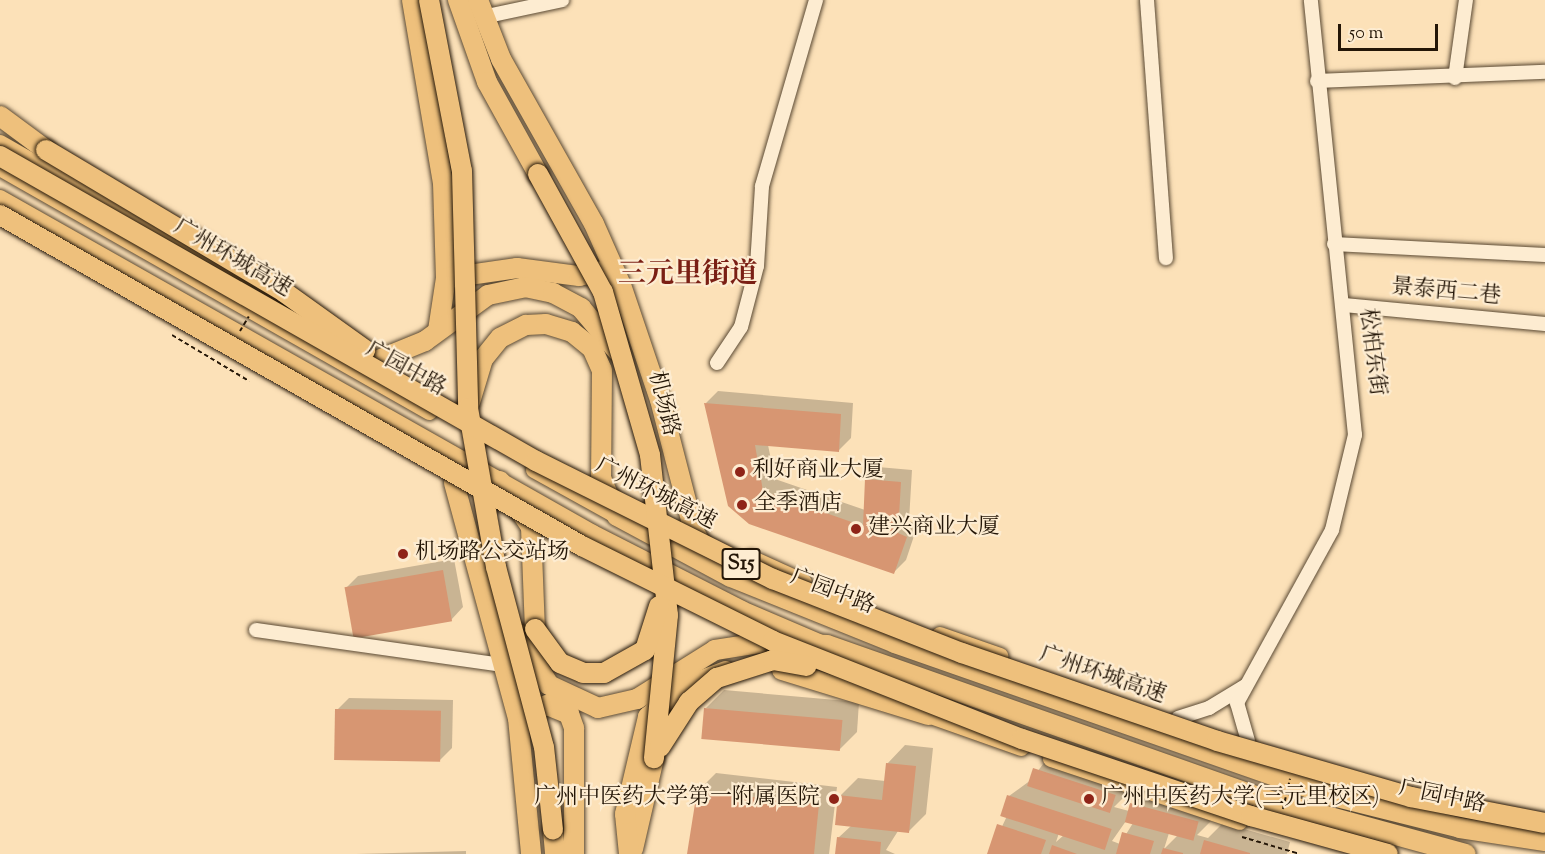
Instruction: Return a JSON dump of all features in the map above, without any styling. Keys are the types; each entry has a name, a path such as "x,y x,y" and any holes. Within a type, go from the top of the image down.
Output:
{"highway":[{"path":"412,0 442,164 446,278 438,330"},
{"path":"429,0 462,171 468,408 504,595 544,747 555,854"},
{"name":"机场路","path":"458,0 487,82 603,292 631,379 650,455 665,559 667,634 654,758 630,854"},
{"path":"480,8 614,268 651,370 694,531 705,552 731,577"},
{"path":"0,116 46,150"},
{"path":"0,123 284,292 447,410"},
{"name":"广州环城高速","path":"0,156 447,410 693,542 898,629 1289,764 1411,797 1545,823"},
{"name":"S15","path":"0,214 573,540 773,641 1022,739 1251,816 1388,854"},
{"path":"446,278 517,268 592,276 614,268"},
{"path":"376,361 409,350 488,295 525,287 572,303 607,333 631,379"},
{"path":"468,408 489,349 526,326 546,324 572,332 592,348 602,370 601,478 617,516"},
{"path":"500,481 531,526 535,629 560,663 583,673 620,668 650,643 665,559"},
{"path":"454,483 518,718 531,854"},
{"name":"广园中路","path":"617,516 731,577 895,643 1110,720 1272,776 1414,818 1545,841"},
{"path":"504,595 525,649 549,685 589,706 624,704 715,650 767,642 827,645 965,695 1331,820 1466,854"},
{"path":"654,758 689,702 717,678 772,660 806,666 928,715"},
{"path":"630,854 626,814 643,726 665,699 690,683 726,671 781,669 928,715"},
{"path":"518,718 547,705 569,714 574,734 574,854"}],"main road":[{"path":"0,143 205,259 376,361"},
{"name":"广园中路","path":"0,168 617,516"},
{"path":"39,190 49,171"},
{"path":"0,198 500,481 699,588 827,645"},
{"path":"92,220 135,220"},
{"path":"0,222 70,262 174,328 355,426 454,483"},
{"path":"57,230 70,262"},
{"path":"205,259 228,298"},
{"path":"174,328 216,322"},
{"path":"320,350 376,361"},
{"path":"314,377 355,426 402,427 454,483"},
{"path":"694,531 937,634 1178,718 1401,786 1545,814"},
{"path":"895,643 937,634"},
{"path":"1001,680 1061,678"},
{"path":"965,695 985,736"},
{"path":"928,715 1070,765 1354,854"},
{"path":"1110,720 1178,718"},
{"path":"1248,741 1272,776"},
{"path":"1070,765 1119,748"}],"street":[{"path":"480,8 562,0"},
{"path":"717,363 741,327 757,266 762,186 816,0"},
{"path":"1147,0 1166,258"},
{"name":"松柏东街","path":"1245,686 1316,564 1343,500 1356,409 1344,305 1334,244 1311,0"},
{"path":"1455,78 1467,0"},
{"path":"1317,81 1455,78 1545,72"},
{"path":"1334,244 1545,255"},
{"name":"景泰西二巷","path":"1344,305 1545,324"},
{"path":"256,630 502,665"},
{"path":"1178,718 1209,708 1245,686"},
{"path":"1245,686 1237,714 1248,741"}],"path":[{"path":"237,336 254,308"},
{"path":"174,328 220,364 249,381"},
{"path":"220,364 226,355"},
{"path":"1282,814 1292,771"},
{"path":"1233,835 1300,854"},
{"path":"1274,847 1276,836"}],"building":[{"name":"利好商业大厦","path":"704,403 841,414 839,452 755,445 763,491 863,526 865,479 901,482 898,533 907,537 894,574 749,524 728,506"},
{"path":"443,570 452,621 354,639 345,587"},
{"path":"704,708 842,720 840,751 701,739"},
{"path":"335,709 441,711 440,762 334,760"},
{"path":"886,763 916,766 909,833 835,825 838,795 882,800"},
{"path":"1033,768 1116,795 1110,813 1027,786"},
{"path":"697,791 819,804 814,854 687,854"},
{"path":"1007,795 1112,829 1105,850 1000,816"},
{"path":"1130,803 1199,821 1193,841 1125,822"},
{"path":"997,824 1046,840 1041,854 987,854"},
{"path":"1122,832 1154,841 1150,854 1116,854"},
{"path":"837,837 881,842 880,854 835,854"},
{"path":"1204,840 1250,853 1250,854 1200,854"},
{"path":"1052,845 1077,854 1049,854"},
{"path":"1163,848 1183,853 1183,854 1161,854"}],"place":[{"name":"利好商业大厦","path":"740,472"},
{"name":"全季酒店","path":"742,505"},
{"name":"建兴商业大厦","path":"856,529"},
{"name":"机场路公交站场","path":"403,554"},
{"name":"广州中医药大学第一附属医院","path":"834,799"},
{"name":"广州中医药大学(三元里校区)","path":"1089,799"}],"district":[{"name":"三元里街道","path":"688,275"}]}
